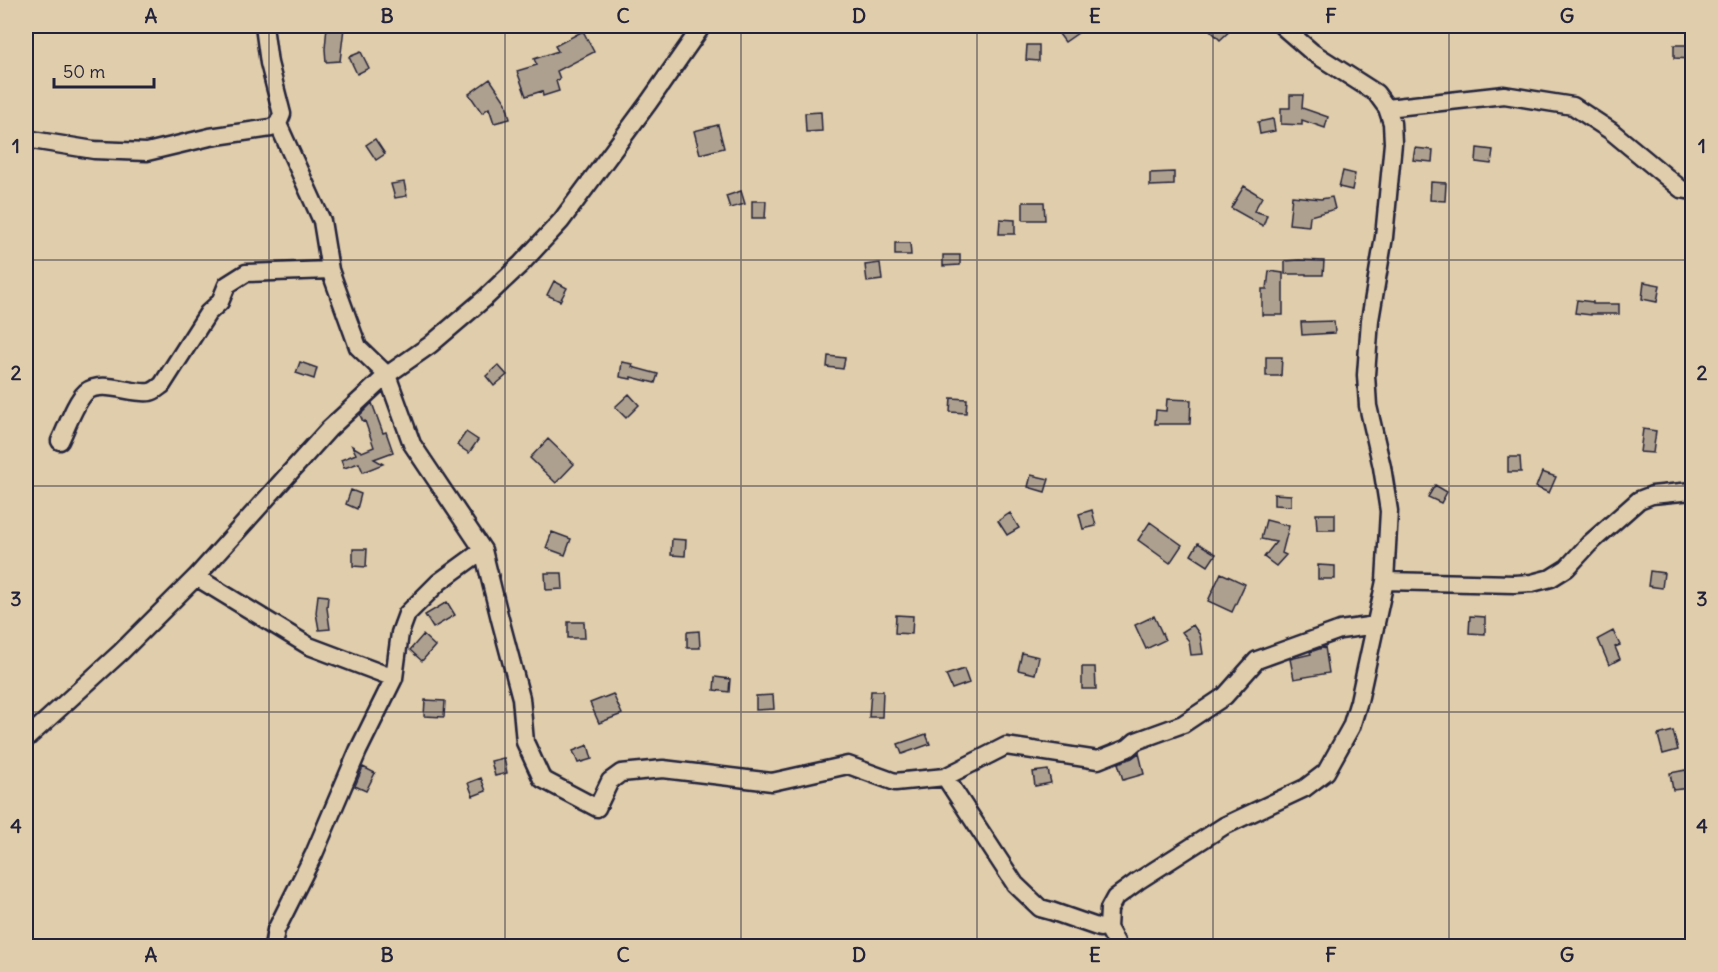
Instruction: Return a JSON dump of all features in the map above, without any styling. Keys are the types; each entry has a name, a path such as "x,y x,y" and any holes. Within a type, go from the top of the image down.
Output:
{"street":[{"path":"26,139 94,150 147,152 210,137 272,128 278,124 282,114 269,63 264,26"},
{"path":"26,739 122,652 196,577 329,429 387,375 430,345 521,264 561,221 702,26"},
{"path":"1118,946 1108,928 1109,909 1115,898 1224,826 1305,788 1326,772 1351,727 1359,701 1385,581 1389,511 1368,406 1366,375 1370,320 1384,237 1393,143 1392,123 1376,93 1312,52 1282,26"},
{"path":"1386,108 1504,95 1573,105 1611,131 1681,189 1692,191"},
{"path":"278,124 322,221 330,270 358,347 387,375 412,444 483,550 521,698 525,742 542,779 597,808 610,781 621,773 663,769 772,782 848,765 895,782 945,777 1006,746 1098,760 1128,748 1136,741 1183,724 1225,696 1257,660 1340,630 1376,625"},
{"path":"60,441 79,401 86,392 94,387 152,392 162,385 208,313 220,302 227,285 246,273 330,270"},
{"path":"1385,581 1532,584 1551,578 1567,568 1588,544 1639,500 1652,495 1692,491"},
{"path":"273,946 276,930 314,854 358,751 394,678 400,633 407,614 440,582 483,550"},
{"path":"196,577 309,646 394,678"},
{"path":"945,777 1015,884 1040,908 1100,928"}],"building":[{"path":"327,26 344,28 340,61 326,62"},
{"path":"1053,26 1088,26 1065,42"},
{"path":"1206,26 1235,26 1220,40"},
{"path":"583,31 594,52 557,71 560,79 556,81 559,91 543,96 542,91 526,96 517,71 537,65 534,59 558,51 555,46"},
{"path":"1027,45 1039,45 1039,61 1026,60"},
{"path":"1674,45 1692,45 1692,59 1674,58"},
{"path":"361,52 369,68 357,74 349,57"},
{"path":"490,79 506,103 510,119 494,123 489,108 482,113 469,94"},
{"path":"1290,95 1303,95 1302,108 1328,117 1325,128 1302,120 1302,125 1281,124 1281,108 1290,108"},
{"path":"821,112 822,131 806,132 805,113"},
{"path":"1273,119 1275,131 1260,134 1258,122"},
{"path":"718,125 724,148 700,154 694,131"},
{"path":"375,139 385,154 376,160 366,145"},
{"path":"1415,148 1433,150 1432,162 1413,160"},
{"path":"1477,148 1493,150 1491,164 1476,162"},
{"path":"1343,171 1355,174 1352,190 1339,187"},
{"path":"1174,172 1174,185 1150,186 1150,173"},
{"path":"404,182 407,196 395,198 391,184"},
{"path":"1431,182 1446,183 1445,201 1430,200"},
{"path":"1244,186 1262,197 1254,211 1267,215 1263,226 1231,208"},
{"path":"741,191 745,204 730,208 726,196"},
{"path":"1292,196 1321,199 1332,197 1335,209 1310,216 1309,226 1289,224"},
{"path":"752,201 766,201 765,218 752,218"},
{"path":"1023,202 1044,202 1045,220 1023,220"},
{"path":"1000,219 1015,220 1015,234 999,234"},
{"path":"895,243 910,243 911,255 895,255"},
{"path":"943,255 960,255 960,265 943,266"},
{"path":"1285,261 1324,261 1323,275 1285,274"},
{"path":"880,263 882,280 867,282 865,265"},
{"path":"1269,271 1283,273 1283,315 1262,315 1262,289 1267,289"},
{"path":"554,281 567,288 560,301 547,295"},
{"path":"1644,282 1660,285 1657,302 1642,299"},
{"path":"1577,300 1593,302 1593,304 1619,304 1619,314 1575,313"},
{"path":"1334,321 1335,333 1302,335 1301,322"},
{"path":"828,356 845,358 843,369 827,367"},
{"path":"1266,357 1282,357 1281,376 1266,376"},
{"path":"300,362 317,368 314,379 296,373"},
{"path":"622,362 658,374 655,383 631,377 631,379 620,377"},
{"path":"498,365 507,375 494,386 486,376"},
{"path":"629,394 639,405 626,418 615,407"},
{"path":"951,398 967,399 966,413 950,412"},
{"path":"1167,399 1191,400 1190,424 1155,424 1156,410 1166,411"},
{"path":"372,403 393,452 374,459 383,464 363,472 359,463 344,468 341,460 356,454 352,446 362,452 374,447 365,421 363,422 360,415"},
{"path":"1643,429 1656,431 1653,453 1640,452"},
{"path":"466,432 478,440 469,453 457,445"},
{"path":"548,439 574,464 556,483 530,458"},
{"path":"1508,457 1520,457 1521,472 1508,472"},
{"path":"1542,472 1556,477 1549,493 1536,487"},
{"path":"1031,475 1049,479 1045,492 1028,487"},
{"path":"1435,485 1447,492 1441,503 1428,497"},
{"path":"351,490 361,494 357,509 346,504"},
{"path":"1274,494 1291,495 1291,506 1274,505"},
{"path":"1092,510 1096,526 1083,529 1079,514"},
{"path":"1010,513 1019,528 1007,535 998,521"},
{"path":"1316,514 1335,514 1335,530 1317,530"},
{"path":"1266,520 1289,526 1282,553 1286,555 1276,566 1264,557 1276,542 1261,539"},
{"path":"1150,522 1182,545 1170,563 1138,540"},
{"path":"552,532 571,539 565,555 546,548"},
{"path":"672,539 686,540 685,556 671,555"},
{"path":"1198,543 1216,554 1208,566 1191,555"},
{"path":"353,549 367,549 366,567 353,566"},
{"path":"1318,565 1335,566 1335,579 1318,579"},
{"path":"1650,571 1664,573 1662,588 1648,586"},
{"path":"545,573 562,573 563,589 546,590"},
{"path":"1221,573 1245,584 1232,612 1208,601"},
{"path":"318,595 328,596 330,629 319,630 316,613"},
{"path":"447,602 455,615 433,628 425,615"},
{"path":"896,615 913,616 912,634 895,633"},
{"path":"1154,616 1165,640 1146,649 1135,625"},
{"path":"1470,616 1485,617 1485,634 1469,633"},
{"path":"568,622 584,622 585,638 568,638"},
{"path":"1193,625 1200,635 1203,654 1191,655 1189,641 1182,632"},
{"path":"699,631 700,648 687,648 687,632"},
{"path":"1613,631 1620,645 1615,647 1620,659 1609,665 1598,639"},
{"path":"423,635 435,646 422,661 410,650"},
{"path":"1325,647 1329,673 1294,679 1290,659 1311,654 1310,652"},
{"path":"1022,653 1039,657 1035,674 1018,670"},
{"path":"1082,667 1095,667 1096,689 1082,689"},
{"path":"964,669 969,683 952,689 946,675"},
{"path":"715,677 730,679 729,692 714,690"},
{"path":"871,691 883,691 882,717 869,717"},
{"path":"613,694 622,714 599,723 590,703"},
{"path":"773,695 774,709 756,710 756,696"},
{"path":"425,700 445,701 444,717 424,716"},
{"path":"1673,731 1678,750 1663,754 1658,735"},
{"path":"926,734 930,744 902,754 898,744"},
{"path":"588,745 592,759 578,763 573,751"},
{"path":"1139,753 1144,774 1123,780 1118,763"},
{"path":"504,758 507,773 495,776 491,761"},
{"path":"363,767 375,773 366,791 355,786"},
{"path":"1048,770 1051,783 1035,786 1033,772"},
{"path":"1686,770 1689,788 1673,790 1670,773"},
{"path":"481,778 486,791 473,796 468,783"}]}
